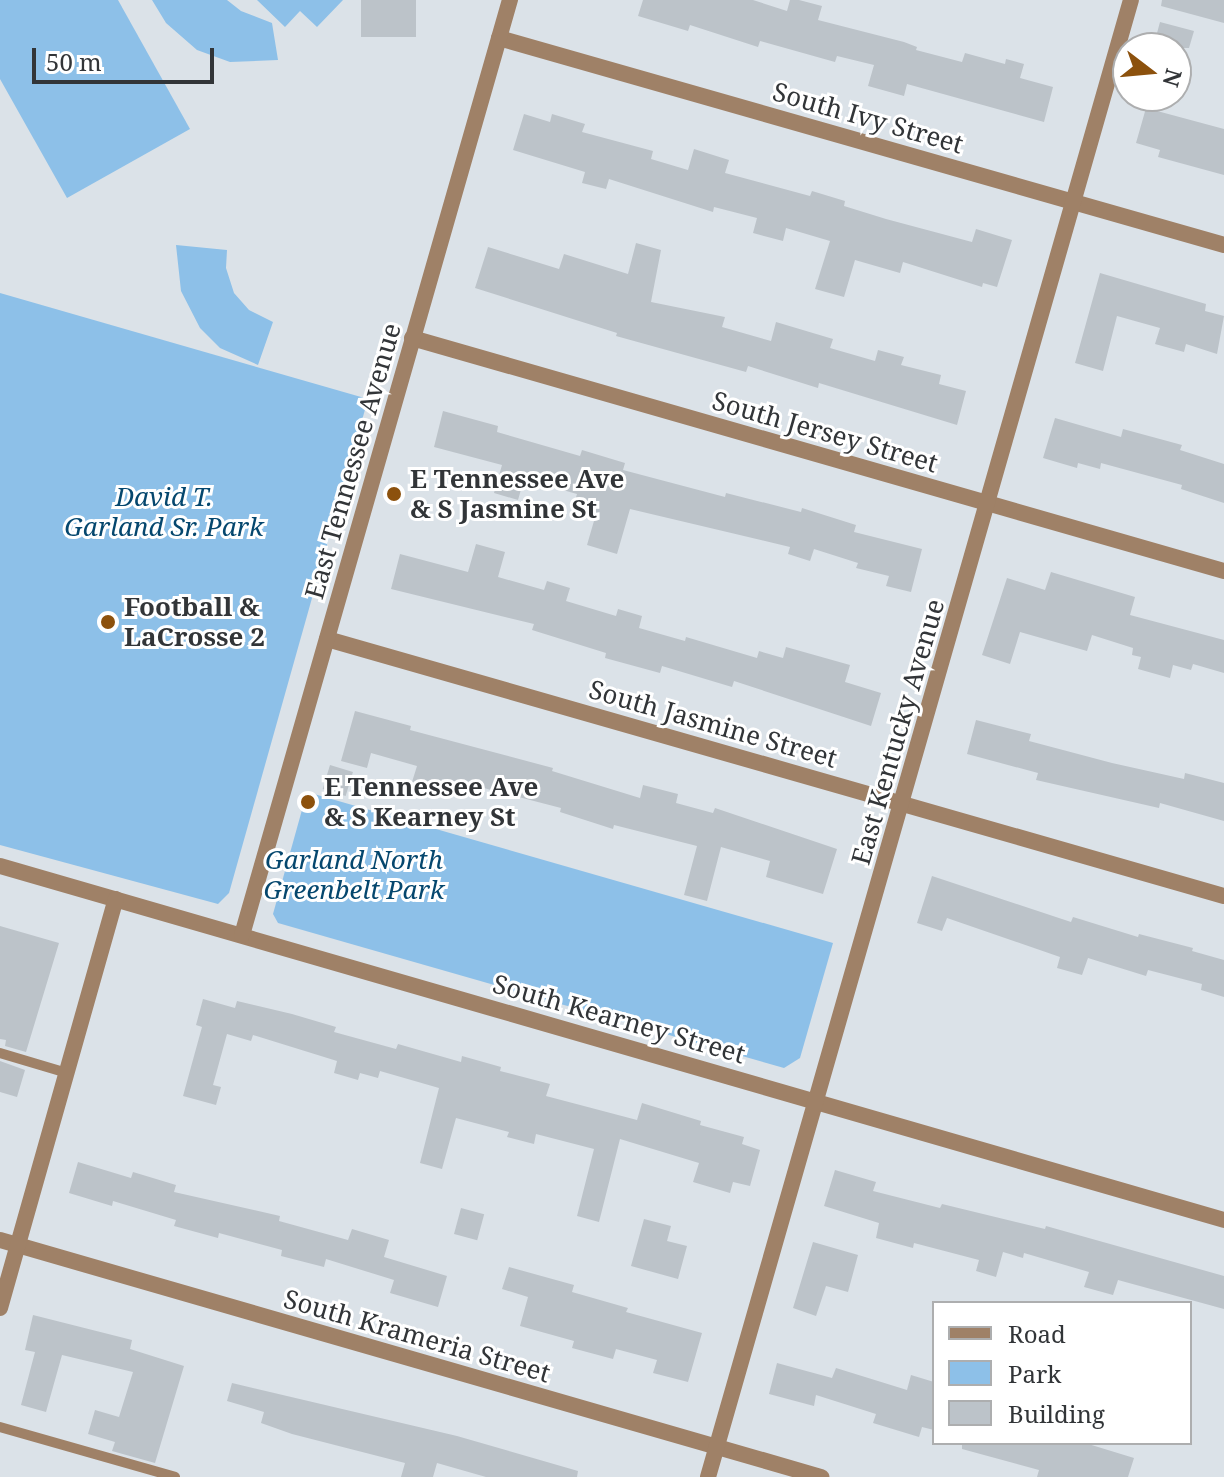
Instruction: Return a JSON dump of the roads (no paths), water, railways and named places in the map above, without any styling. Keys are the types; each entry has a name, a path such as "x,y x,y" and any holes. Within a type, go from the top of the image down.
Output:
{"street":[{"name":"East Tennessee Avenue","path":"242,935 510,0"},
{"name":"East Kentucky Avenue","path":"708,1477 1131,0"},
{"name":"South Ivy Street","path":"499,38 1224,245"},
{"name":"South Jersey Street","path":"412,338 1224,571"},
{"name":"South Jasmine Street","path":"327,639 1224,896"},
{"name":"South Kearney Street","path":"0,866 1224,1220"},
{"path":"0,1308 116,899"},
{"name":"South Krameria Street","path":"0,1240 821,1477"}],"lane":[{"path":"0,1053 67,1073"},
{"path":"0,1427 175,1477"}],"place":[{"name":"E Tennessee Ave & S Jasmine St","path":"394,494"},
{"name":"Football & LaCrosse 2","path":"108,622"},
{"name":"E Tennessee Ave & S Kearney St","path":"308,802"}],"park label":[{"name":"David T. Garland Sr. Park","path":"164,512"},
{"name":"Garland North Greenbelt Park","path":"354,875"}]}
